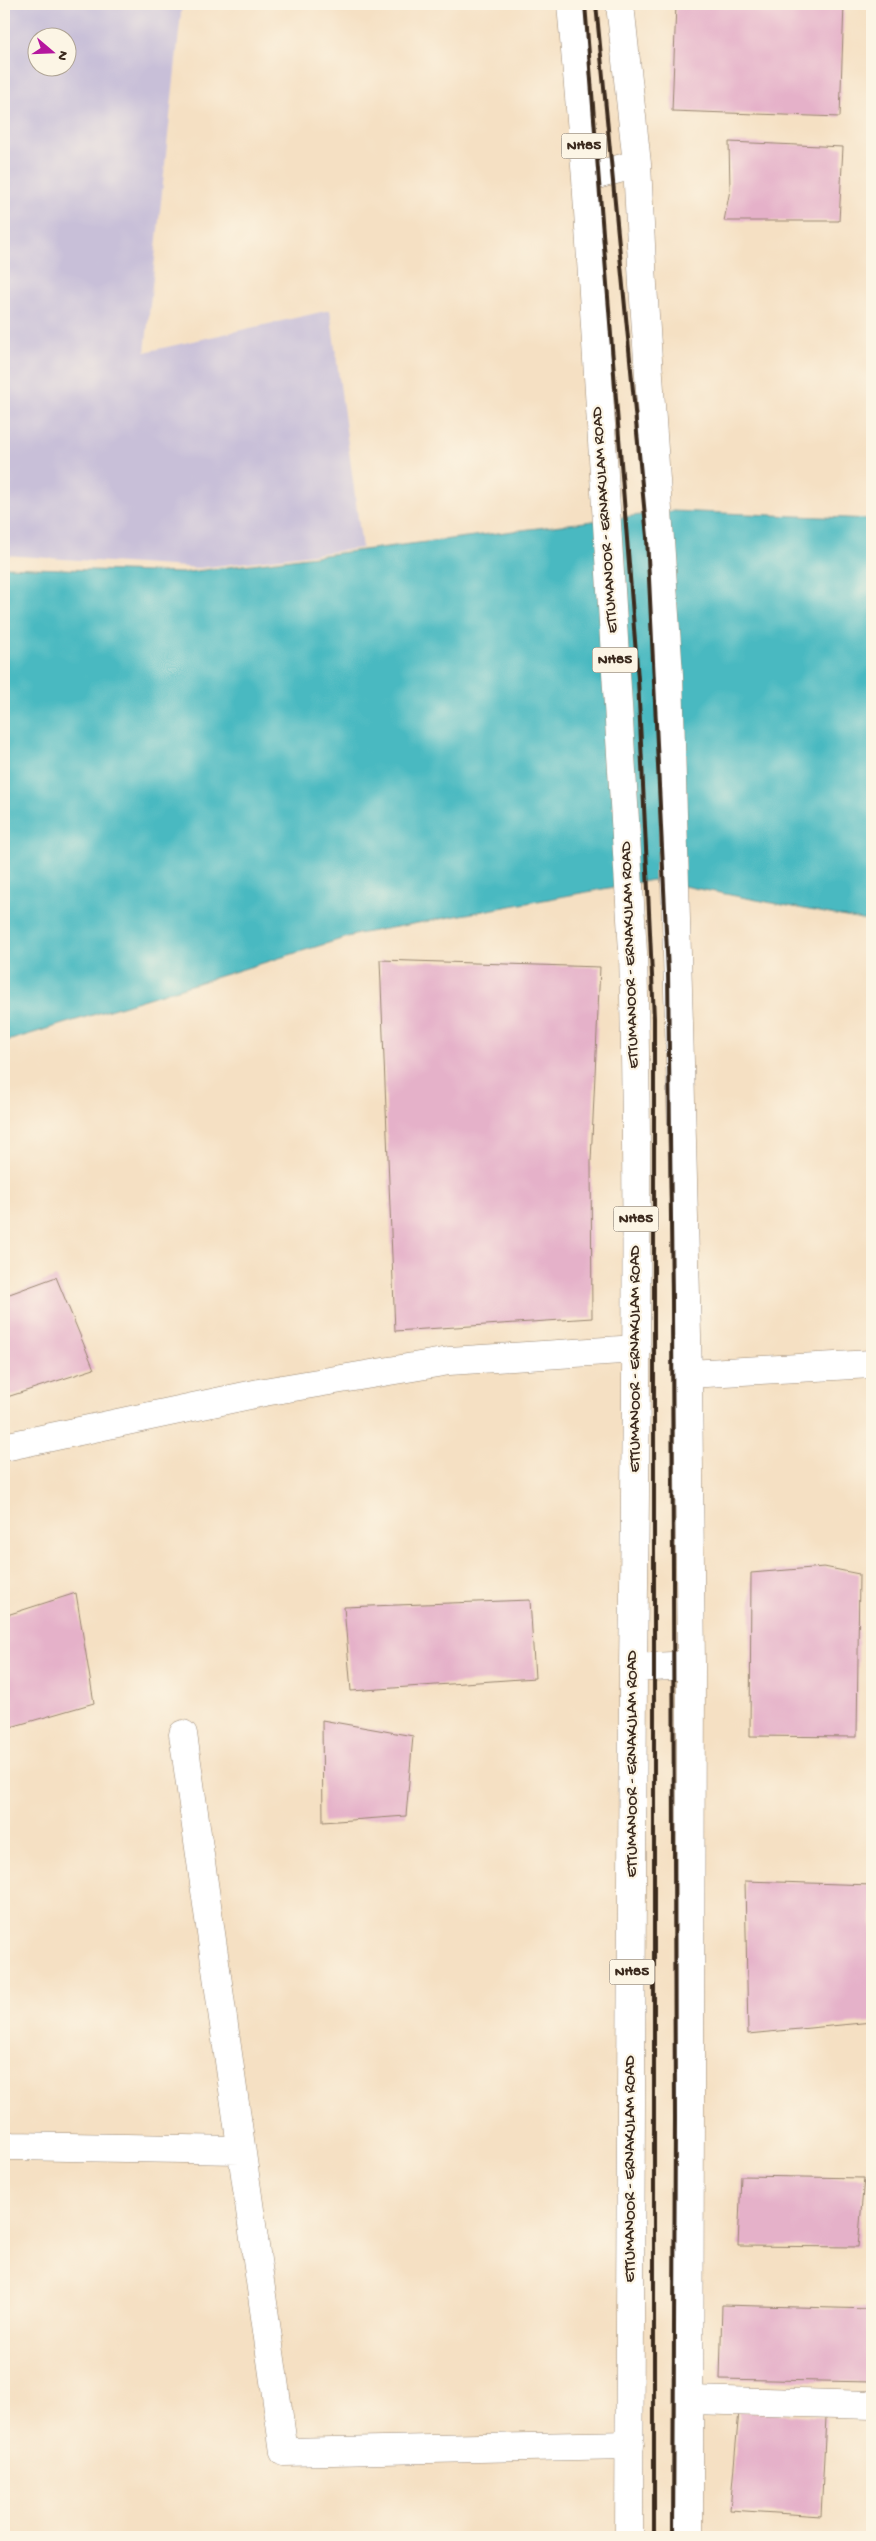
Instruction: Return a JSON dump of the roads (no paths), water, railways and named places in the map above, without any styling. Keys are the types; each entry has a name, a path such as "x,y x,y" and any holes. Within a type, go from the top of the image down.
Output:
{"main road":[{"name":"ETTUMANOOR - ERNAKULAM ROAD","path":"571,4 586,178 593,288 633,952 635,1032 637,1349 633,1668 629,2537"},
{"path":"620,4 637,164 643,285 669,675 679,1024 688,1374 691,1665 691,2400 689,2537"},
{"path":"586,178 637,164"},
{"path":"4,1447 264,1392 449,1362 637,1349"},
{"path":"688,1374 872,1364"},
{"path":"633,1668 691,1665"},
{"path":"183,1734 240,2150 284,2452 630,2445"},
{"path":"4,2144 11,2146 240,2150"},
{"path":"691,2400 872,2405"}],"water":[{"path":"672,511 872,519 872,922 652,880 358,934 4,1042 4,567 181,573"}],"railway":[{"path":"585,4 638,679 654,1018 654,2537"},
{"path":"596,4 647,537 668,972 672,1299 675,2119 673,2537"}]}
